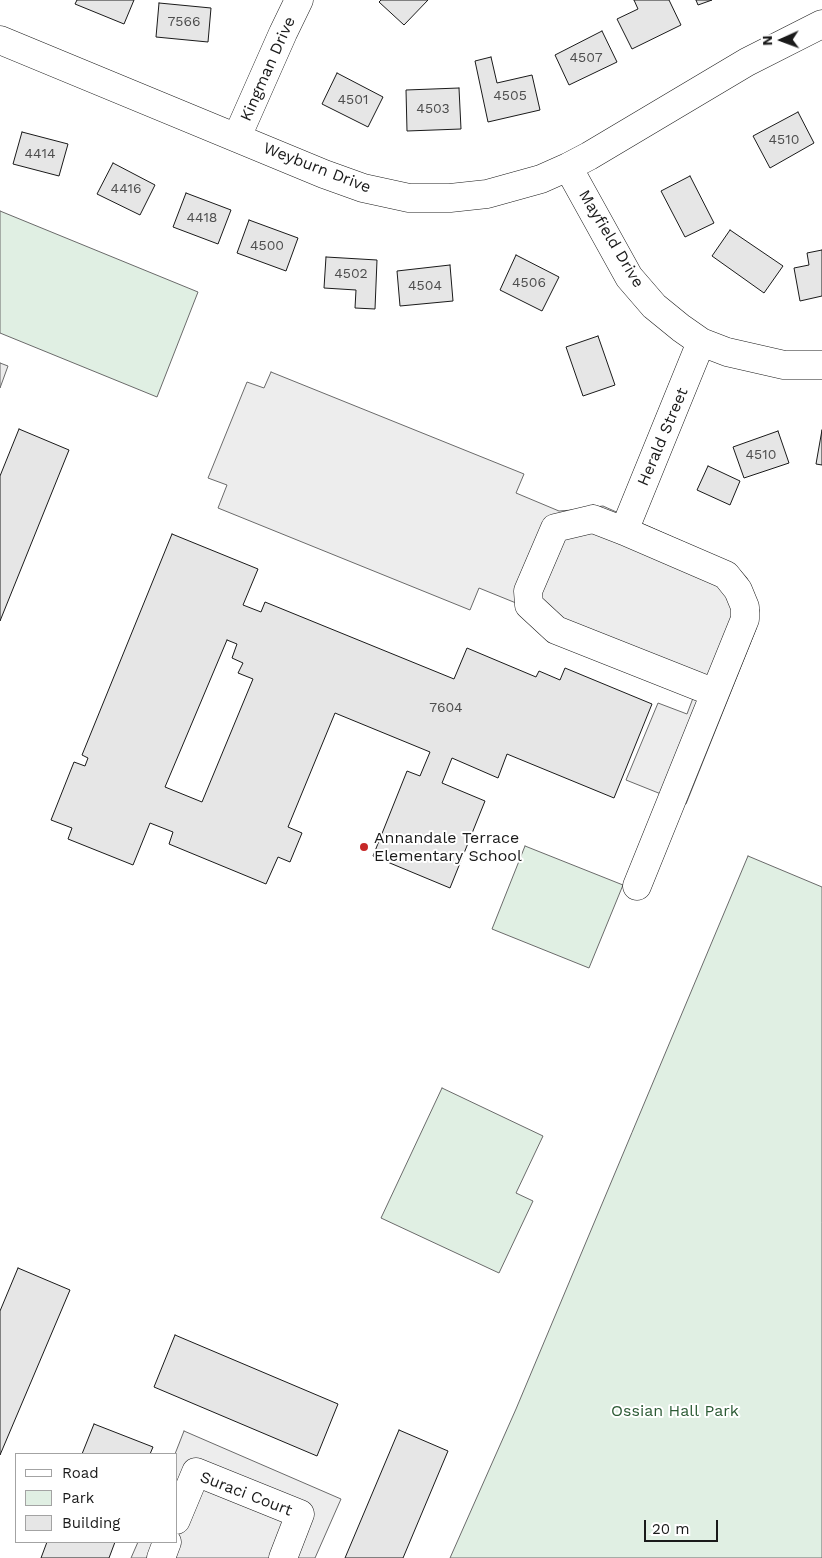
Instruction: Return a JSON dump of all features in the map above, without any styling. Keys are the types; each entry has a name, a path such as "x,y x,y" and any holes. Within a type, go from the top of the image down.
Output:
{"street":[{"name":"Kingman Drive","path":"238,137 283,33 300,0"},
{"name":"Weyburn Drive","path":"0,40 362,188 409,198 450,198 487,194 541,179 568,167 747,62 822,24"},
{"name":"Mayfield Drive","path":"568,167 629,277 654,306 701,342 727,352 784,365 822,365"},
{"name":"Herald Street","path":"624,530 701,342"},
{"path":"637,886 745,619 745,608 738,590 726,575 624,530 593,519 555,528 528,591 529,605 556,630 715,693"},
{"name":"Suraci Court","path":"178,1515 196,1472 300,1514 282,1558"},
{"path":"161,1558 167,1543"}],"green space":[{"path":"0,211 198,292 157,397 0,333"},
{"path":"525,846 623,885 589,968 492,929"},
{"name":"Ossian Hall Park","path":"748,856 822,887 822,1558 450,1558 516,1409"},
{"path":"442,1088 543,1136 516,1193 533,1201 499,1273 381,1218"}],"shaded area":[{"path":"0,363 8,366 0,388"},
{"path":"271,372 524,474 516,493 559,511 603,506 735,565 747,578 754,594 759,610 756,629 686,804 626,780 658,703 687,714 693,698 516,603 479,588 470,610 218,508 227,485 208,478 247,382 264,388"},
{"path":"184,1431 341,1499 315,1558 131,1558 138,1543 178,1543 178,1453 175,1453"}],"building":[{"path":"77,0 134,0 124,24 75,4"},
{"path":"381,0 428,0 404,25 379,2"},
{"path":"634,0 669,0 681,25 632,49 617,19 638,9"},
{"path":"696,0 712,0 698,5"},
{"path":"159,3 211,8 208,42 156,37"},
{"path":"602,31 617,62 569,85 555,55"},
{"path":"491,57 497,83 532,75 540,110 488,122 475,61"},
{"path":"337,73 383,97 368,127 322,104"},
{"path":"459,88 461,129 407,131 406,90"},
{"path":"798,112 814,143 770,168 753,136"},
{"path":"22,132 68,144 59,176 13,164"},
{"path":"113,163 155,185 140,215 97,194"},
{"path":"690,176 714,223 685,237 661,191"},
{"path":"186,193 231,210 218,244 173,227"},
{"path":"249,220 298,238 286,271 237,253"},
{"path":"730,230 783,266 764,293 712,256"},
{"path":"822,250 822,296 800,301 794,268 809,265 807,253"},
{"path":"516,255 559,277 542,311 500,290"},
{"path":"326,257 377,260 375,309 355,308 356,290 324,288"},
{"path":"450,265 453,301 400,306 397,271"},
{"path":"598,336 615,385 583,396 566,347"},
{"path":"19,429 69,450 0,621 0,476"},
{"path":"822,430 822,465 816,464"},
{"path":"778,431 789,463 744,478 733,447"},
{"path":"708,466 740,481 730,505 697,490"},
{"path":"172,534 258,569 243,605 261,612 265,602 454,679 467,648 536,677 539,671 560,680 565,668 652,704 614,798 507,754 498,778 452,758 442,783 485,801 450,888 373,856 407,771 420,776 430,752 335,713 288,827 302,833 290,862 278,857 266,884 169,844 173,832 150,823 133,865 68,839 72,828 51,820 74,762 85,766 88,758 82,755","holes":["227,640 237,644 232,658 243,663 238,673 253,679 202,802 165,787"]},
{"path":"18,1268 70,1290 0,1455 0,1311"},
{"path":"175,1335 338,1404 317,1456 154,1387"},
{"path":"94,1424 153,1447 150,1453 82,1453"},
{"path":"399,1430 448,1451 403,1558 345,1558"},
{"path":"47,1543 115,1543 109,1558 41,1558"}],"place":[{"name":"Annandale Terrace Elementary School","path":"364,847"}]}
